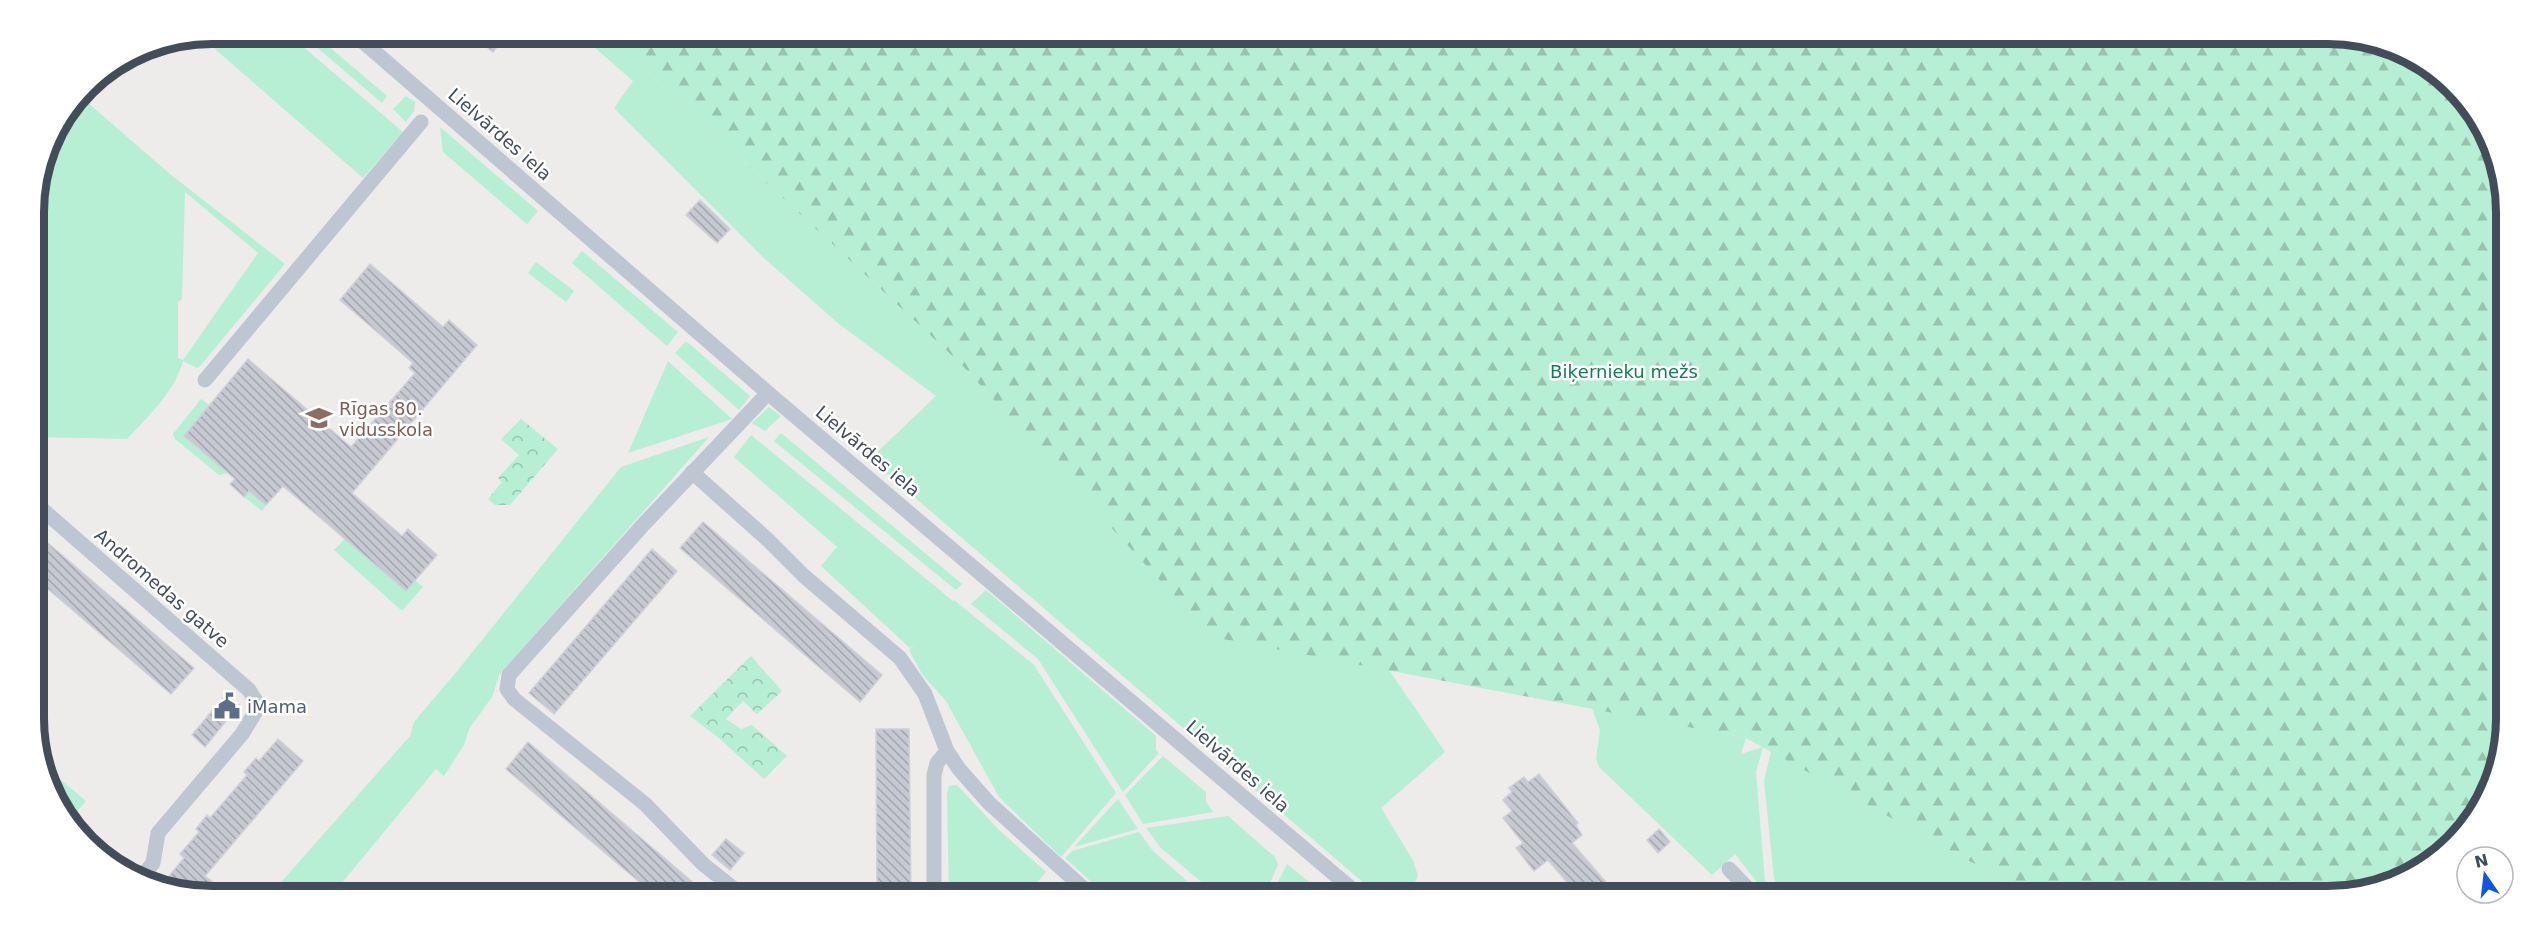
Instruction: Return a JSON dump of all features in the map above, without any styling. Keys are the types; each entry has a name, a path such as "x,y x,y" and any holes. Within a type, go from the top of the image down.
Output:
{"street":[{"name":"Lielvārdes iela","path":"366,44 768,393 1348,885"},
{"path":"205,380 421,122"},
{"path":"730,886 703,864 645,804 514,699 507,689 509,675 692,472 768,393"},
{"path":"692,472 768,540 804,576 900,658 925,694 947,751 959,769 989,802 1081,886"},
{"name":"Andromedas gatve","path":"44,511 249,690 259,706 242,734 158,833 153,863 146,872"},
{"path":"934,886 934,775 938,763 947,751"},
{"path":"1729,869 1745,885"}],"green space":[{"path":"209,44 300,44 403,132 363,178"},
{"path":"313,44 326,44 387,96 382,103"},
{"path":"591,44 618,44 959,362 1212,636 1389,670 1445,752 1381,808 1413,860 1418,876 1413,885 1367,885 870,459 936,396 839,324 765,259 614,108 633,81"},
{"name":"Biķernieku mežs","path":"618,44 2327,44 2371,49 2392,56 2430,78 2461,109 2483,147 2494,190 2496,212 2496,717 2487,771 2467,811 2446,836 2430,851 2411,863 2371,880 2338,885 2013,885 1746,738 1212,637 959,362"},
{"path":"406,96 415,102 414,111 406,122 393,109"},
{"path":"85,101 170,174 285,264 201,365 197,368 183,361 167,393 152,413 127,439 44,437 44,201 47,179 56,147 72,118","holes":["185,192 258,253 183,360 178,358 178,302 182,299"]},
{"path":"440,127 538,211 527,224 443,152"},
{"path":"582,251 678,332 667,346 572,263"},
{"path":"536,262 574,291 566,302 528,273"},
{"path":"686,341 750,396 739,410 675,353"},
{"path":"668,361 732,419 628,453"},
{"path":"201,399 209,405 184,436 227,473 219,475 175,439 173,434"},
{"path":"769,407 781,416 765,431 752,423"},
{"path":"521,419 558,449 510,505 495,505 488,499 502,482 498,478 519,455 501,439"},
{"path":"781,433 962,584 956,590 774,441"},
{"path":"751,435 1034,665 1116,793 1061,857 999,797 946,701 922,674 909,650 916,643 910,648 821,566 837,547 734,457"},
{"path":"709,437 499,675 492,697 469,729 464,745 444,776 436,769 339,886 278,886 410,736 414,722 621,467"},
{"path":"249,491 266,505 262,511 244,497"},
{"path":"345,539 406,590 415,580 423,587 402,611 334,550"},
{"path":"986,590 1156,736 1156,750 1159,753 1123,792 1038,659 971,604"},
{"path":"751,656 782,691 757,714 743,701 726,719 741,729 752,725 787,756 764,779 720,739 690,716"},
{"path":"1592,708 1746,738 1741,754 1763,747 1756,772 1765,885 1759,885 1735,854 1712,875 1599,767 1596,759 1600,730"},
{"path":"1771,751 2013,885 1777,885 1774,878 1764,781"},
{"path":"1163,756 1206,792 1206,802 1213,812 1143,824 1125,795"},
{"path":"53,773 86,801 74,814"},
{"path":"957,785 999,830 1046,872 1034,886 949,886 947,793 949,786"},
{"path":"1118,799 1138,829 1074,847"},
{"path":"1228,816 1275,857 1278,865 1269,886 1206,886 1161,848 1146,828"},
{"path":"1139,832 1153,851 1192,886 1095,886 1065,858 1072,851"},
{"path":"1287,864 1313,885 1276,885"}],"building":[{"path":"483,44 499,44 493,52"},
{"path":"700,200 730,229 717,243 686,215"},
{"path":"370,264 443,327 449,320 477,345 352,493 402,536 408,529 437,555 406,591 283,486 266,505 249,491 244,497 230,484 235,479 184,436 248,359 351,447 415,373 409,368 413,363 340,300"},
{"path":"703,522 882,675 860,702 680,548"},
{"path":"44,540 194,668 171,694 44,586"},
{"path":"652,549 677,571 554,714 529,693"},
{"path":"226,694 239,705 205,747 192,735"},
{"path":"876,729 909,729 911,886 877,886"},
{"path":"278,739 303,761 205,876 214,883 211,886 167,879 184,858 180,854 199,832 196,829 207,815 210,818 247,775 244,772 256,758 259,761"},
{"path":"528,742 697,886 644,886 506,769"},
{"path":"1539,774 1578,823 1576,825 1582,835 1572,843 1609,885 1570,885 1548,860 1534,871 1516,848 1523,843 1503,818 1512,811 1503,800 1512,792 1509,788 1524,777 1528,782"},
{"path":"1659,829 1670,842 1658,853 1647,840"},
{"path":"726,839 744,853 730,870 712,855"}],"place":[{"name":"Rīgas 80. vidusskola","path":"319,418"},
{"name":"iMama","path":"227,706"}]}
